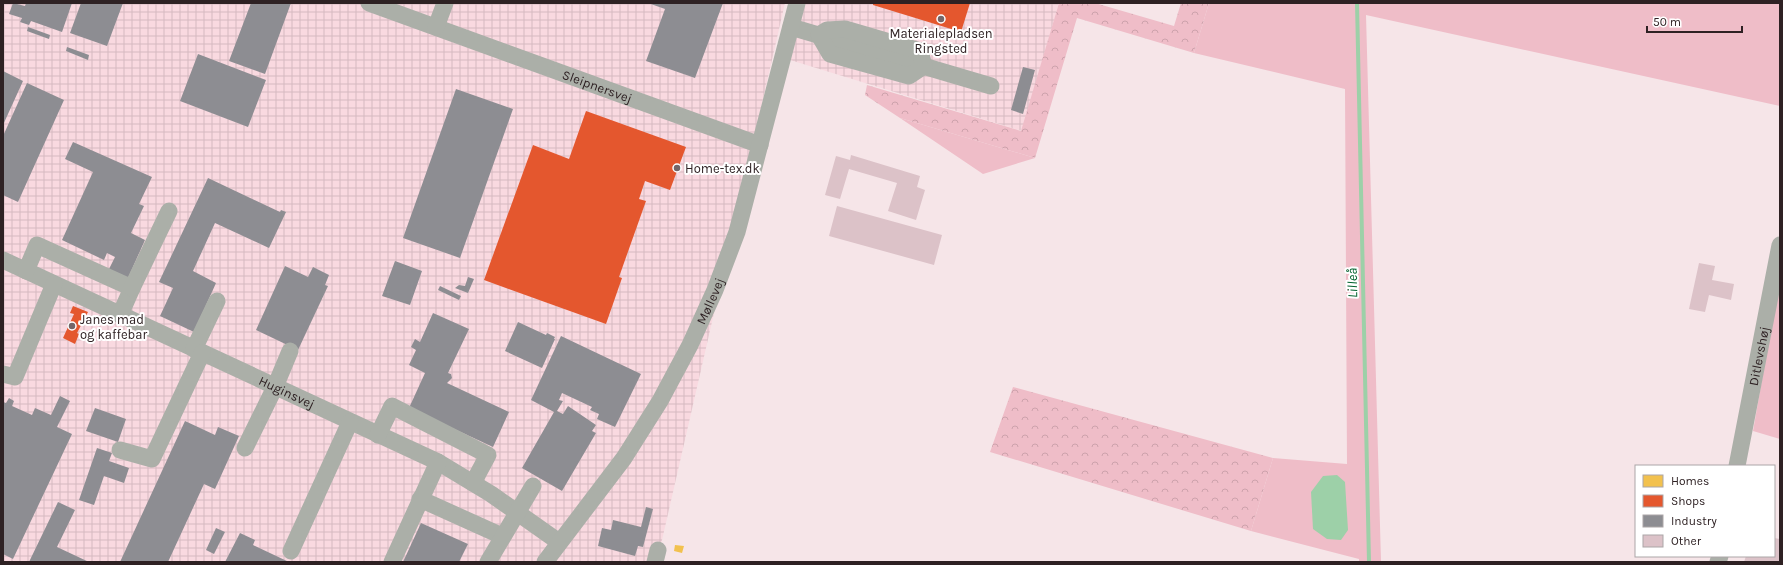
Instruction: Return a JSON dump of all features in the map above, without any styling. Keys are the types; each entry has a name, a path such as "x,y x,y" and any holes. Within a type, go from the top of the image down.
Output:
{"street":[{"name":"Sleipnersvej","path":"369,3 760,145"},
{"path":"436,27 445,3"},
{"name":"Møllevej","path":"545,562 624,458 660,401 690,345 715,290 737,232 798,3"},
{"path":"791,27 991,86"},
{"path":"819,35 830,54 852,61 909,76 924,66"},
{"path":"120,315 169,211"},
{"path":"26,271 37,245 132,288"},
{"name":"Ditlevshøj","path":"1737,465 1780,246"},
{"name":"Huginsvej","path":"3,260 438,462 516,512 559,542"},
{"path":"3,374 15,378 54,284"},
{"path":"120,450 152,459 198,351 217,301"},
{"path":"245,448 275,387 290,351"},
{"path":"378,435 392,406 488,455 472,483"},
{"path":"291,551 350,422"},
{"path":"392,562 438,462"},
{"path":"488,562 516,512 533,486"},
{"path":"420,500 502,536"}],"shaded area":[{"path":"3,3 785,3 657,562 3,562"},
{"path":"805,3 1059,3 1022,131 790,60"},
{"path":"1337,475 1345,482 1348,530 1341,540 1327,539 1313,529 1311,492 1323,476"}],"green space":[{"path":"1059,3 1095,3 1174,26 1181,3 1209,3 1194,53 1077,18 1035,158 900,118 865,95 867,85 1021,131"},
{"path":"1209,3 1780,3 1780,106 1366,15 1381,562 1359,562 1359,559 1251,531 1273,458 1347,464 1345,89 1194,53"},
{"path":"900,118 1035,158 983,174"},
{"path":"1780,278 1780,439 1753,431"},
{"path":"1013,387 1273,458 1251,531 990,452"}],"building: Homes":[{"path":"675,545 684,546 682,553 674,551"}],"building: Shops":[{"name":"Materialepladsen Ringsted","path":"873,3 970,3 961,32 873,5"},
{"path":"586,111 686,147 670,190 645,181 639,199 646,201 619,277 622,278 606,324 484,280 533,145 569,159"},
{"path":"73,306 88,312 77,333 79,334 75,344 63,338 74,314 70,313"}],"building: Industry":[{"path":"13,3 25,6 26,3 72,3 62,32 31,21 29,25 20,22 22,18 9,14"},
{"path":"81,3 123,3 107,46 70,33"},
{"path":"251,3 291,3 265,74 229,61"},
{"path":"648,3 723,3 695,78 646,61 665,9"},
{"path":"28,27 50,35 49,39 27,31"},
{"path":"67,47 89,55 88,60 66,51"},
{"path":"198,54 266,80 248,127 180,101"},
{"path":"1023,67 1035,70 1023,114 1011,110"},
{"path":"3,71 23,81 3,125"},
{"path":"27,83 64,100 18,202 3,195 3,136"},
{"path":"456,89 513,109 460,258 403,238"},
{"path":"73,142 152,177 139,204 144,206 131,233 145,240 128,278 109,269 115,257 107,253 104,260 62,240 93,172 65,159"},
{"path":"208,178 280,212 281,210 286,212 269,248 215,223 193,271 216,283 194,332 160,316 173,288 159,282"},
{"path":"395,261 422,271 410,305 382,296"},
{"path":"285,266 308,277 313,267 329,275 325,285 328,286 298,350 256,330"},
{"path":"468,277 474,279 468,293 455,288 459,285 465,286"},
{"path":"440,286 461,296 459,300 438,290"},
{"path":"433,313 469,329 448,373 451,374 452,378 447,383 509,412 493,447 409,408 425,373 409,365 416,350 411,347 415,339 420,342"},
{"path":"518,322 546,335 547,333 555,337 542,368 505,351"},
{"path":"561,336 641,374 615,427 597,419 599,414 590,410 592,407 562,393 559,400 563,401 557,411 563,414 568,406 596,425 592,431 596,433 562,491 522,468 554,412 531,400"},
{"path":"60,396 70,401 57,427 72,434 13,559 3,554 3,402 6,403 9,398 14,401 12,406 32,415 35,408 51,415"},
{"path":"95,408 126,419 118,442 86,431"},
{"path":"185,421 215,435 218,427 239,436 215,489 204,484 168,562 120,562"},
{"path":"97,448 112,453 109,461 129,468 124,483 104,476 94,505 79,500"},
{"path":"58,502 75,510 57,547 89,562 29,562"},
{"path":"646,507 653,509 643,547 638,546 635,556 598,546 602,528 611,530 613,520 641,527"},
{"path":"421,523 468,544 459,562 403,562"},
{"path":"216,528 225,532 214,554 206,550"},
{"path":"240,533 255,540 253,545 289,562 225,562"}],"building: Other":[{"path":"851,155 920,176 917,187 925,190 916,220 888,211 897,183 849,169 840,199 825,195 836,156 850,160"},
{"path":"837,206 942,235 934,265 829,236"},
{"path":"1699,263 1715,266 1712,280 1734,284 1731,300 1709,295 1705,312 1689,309"},
{"path":"1775,538 1780,539 1780,562 1744,562 1746,557 1775,557"}],"waterway":[{"name":"Lilleå","path":"1357,3 1369,562"}],"place":[{"name":"Materialepladsen Ringsted","path":"941,19"},
{"name":"Home-tex.dk","path":"677,168"},
{"name":"Janes mad og kaffebar","path":"72,326"}]}
